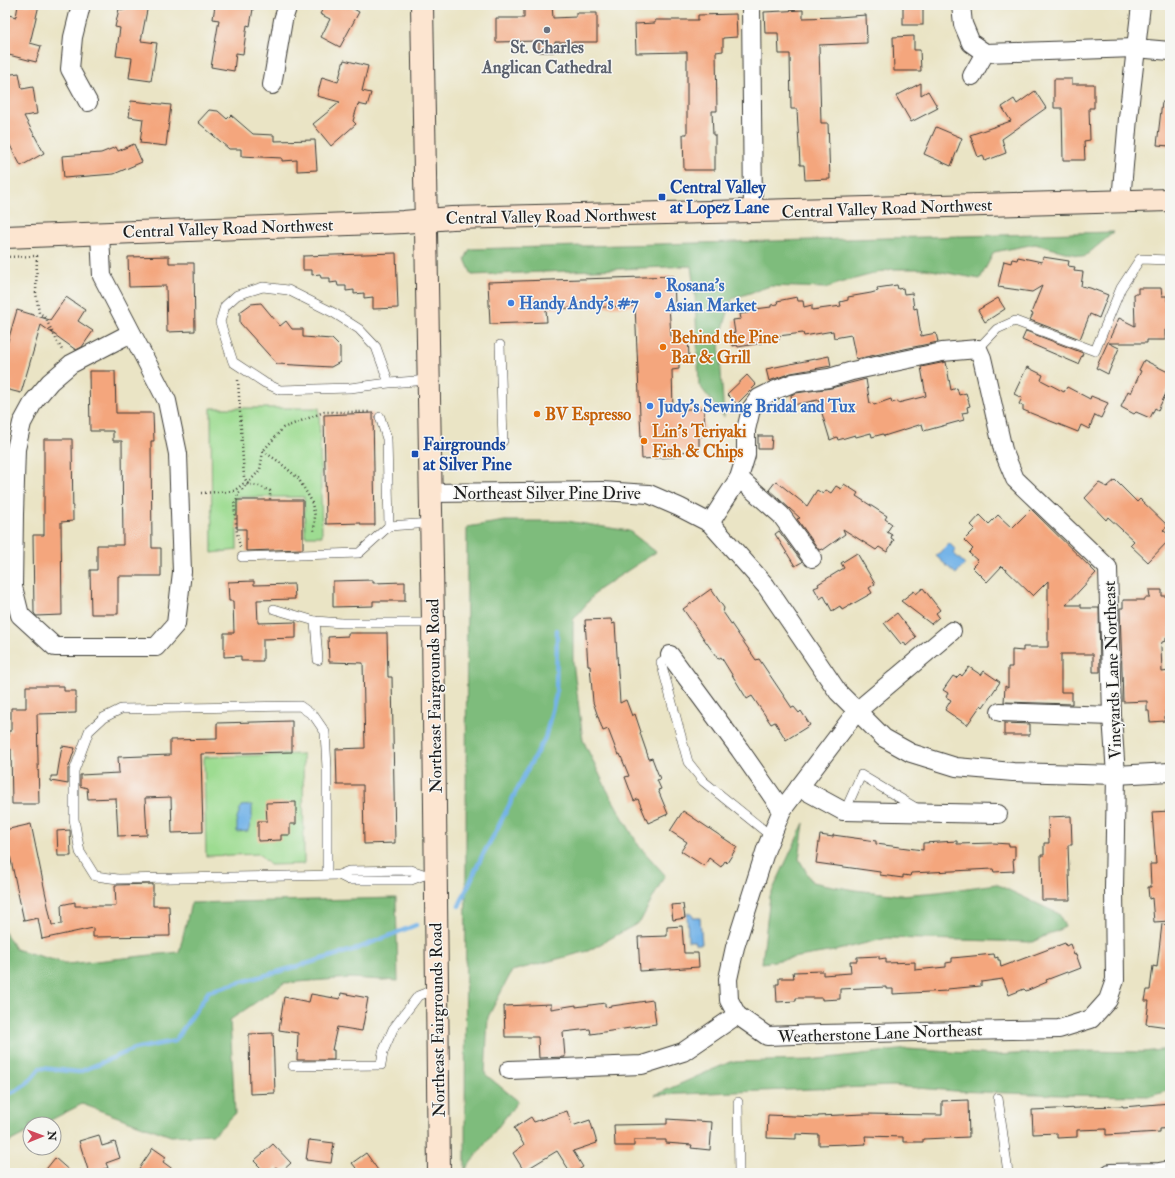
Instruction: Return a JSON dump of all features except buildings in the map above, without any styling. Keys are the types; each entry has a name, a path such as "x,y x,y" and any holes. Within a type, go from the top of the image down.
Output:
{"main road":[{"name":"Northeast Fairgrounds Road","path":"422,5 433,623 430,876 437,989 439,1173"},
{"name":"Central Valley Road Northwest","path":"5,237 452,218 1170,200"}],"street":[{"path":"81,5 73,37 70,69 88,102"},
{"path":"272,86 283,20 288,5"},
{"path":"751,5 753,211"},
{"path":"961,5 963,24 971,43 985,53 1135,48 1170,51"},
{"path":"1121,201 1135,48 1141,5"},
{"path":"972,76 985,53"},
{"path":"100,233 102,276 167,401 178,454 182,572 176,624 156,647 55,647 20,615 13,588 16,449 22,423 34,401 50,382 71,364 131,333"},
{"path":"710,523 739,478 746,455 746,430 751,409 759,398 793,384 829,378 942,352 978,350"},
{"name":"Vineyards Lane Northeast","path":"978,350 982,358 1003,450 1015,479 1108,568 1112,716 1116,774"},
{"path":"739,478 781,515 812,558"},
{"name":"Northeast Silver Pine Drive","path":"431,493 602,491 649,494 710,523 766,586 838,692 884,738 911,753 956,767 1013,772 1116,774 1170,772"},
{"path":"509,1070 642,1065 682,1052 737,1015 729,1000 728,979 735,947 771,836 782,810 857,712 952,630"},
{"path":"670,655 782,810"},
{"path":"1000,712 1112,716"},
{"name":"Weatherstone Lane Northeast","path":"737,1015 767,1036 1059,1029 1091,1020 1108,1000 1115,980 1114,888 1116,774"},
{"path":"799,787 843,812 998,814"},
{"path":"1110,1173 1163,1172"}],"lane":[{"path":"978,350 997,329 1015,321 1095,351 1121,288 1140,259 1170,260"},
{"path":"389,383 376,347 360,329 334,313 288,290 263,287 237,295 225,306 220,322 233,362 265,383 280,390 350,388 429,380"},
{"path":"500,345 503,441"},
{"path":"380,417 387,439 388,526"},
{"path":"242,557 359,553 388,526 431,523"},
{"path":"274,609 315,621 433,623"},
{"path":"315,621 318,660"},
{"path":"670,655 661,662 688,762 703,781 771,836"},
{"path":"327,875 327,768 325,732 314,716 300,706 121,709 103,718 89,731 74,771 74,819 80,852 95,876 118,879 339,875 349,871 411,870 430,876"},
{"path":"845,811 862,775 924,812"},
{"path":"293,1066 381,1065 383,1052 393,1029 418,996 437,989"},
{"path":"998,1098 1008,1173"},
{"path":"738,1102 739,1173"}],"path":[{"path":"5,257 37,256 36,293 39,313 44,316 71,364"},
{"path":"238,365 244,477 248,484"},
{"path":"242,557 237,533 234,504 239,493 260,470 263,451 283,428 324,412 369,411 380,417"},
{"path":"263,451 278,461 298,478 311,500 315,516 314,531"},
{"path":"201,493 234,492 243,484 248,484 260,486 270,491 270,500"}],"green space":[{"path":"1114,232 1084,257 1035,244 994,252 980,279 926,269 892,269 826,288 770,286 732,299 719,342 724,417 699,385 695,295 691,266 472,275 465,259 470,249"},
{"path":"211,408 319,408 322,536 305,536 304,497 237,497 237,550 212,553"},
{"path":"505,521 567,521 629,531 656,552 598,590 573,620 573,662 583,740 607,790 639,846 665,875 640,922 588,951 512,971 488,1017 485,1074 518,1101 465,1170 467,527"},
{"path":"303,754 304,864 270,865 259,854 206,856 204,757"},
{"path":"804,823 799,859 812,882 854,890 901,895 938,892 996,884 1059,914 1065,927 1032,942 887,938 834,951 762,963 770,896"},
{"path":"396,898 398,981 351,978 284,983 230,1020 235,1114 214,1134 171,1136 82,1104 59,1116 22,1116 22,1135 5,1144 5,932 15,949 68,964 179,952 191,903"},
{"path":"907,1049 995,1055 1077,1051 1143,1052 1170,1049 1170,1090 1151,1096 1061,1095 955,1091 893,1086 655,1095 730,1062 810,1060"}],"water":[{"path":"949,543 956,550 953,553 965,564 956,574 936,556"},
{"path":"252,805 252,818 248,831 237,832 237,819 241,806"},
{"path":"687,913 692,913 693,918 700,918 702,944 696,944 695,941 688,941"}],"waterway":[{"path":"459,906 482,856 545,738 556,695 557,630"},
{"path":"5,1094 21,1088 40,1068 79,1072 134,1049 175,1041 209,991 356,949 416,925"}],"place":[{"name":"St. Charles Anglican Cathedral","path":"547,30"},
{"name":"Central Valley at Lopez Lane","path":"662,197"},
{"name":"Rosana's Asian Market","path":"658,295"},
{"name":"Handy Andy's #7","path":"511,303"},
{"name":"Behind the Pine Bar & Grill","path":"663,347"},
{"name":"Judy's Sewing Bridal and Tux","path":"650,406"},
{"name":"BV Espresso","path":"537,414"},
{"name":"Lin's Teriyaki Fish & Chips","path":"644,441"},
{"name":"Fairgrounds at Silver Pine","path":"415,454"}]}
